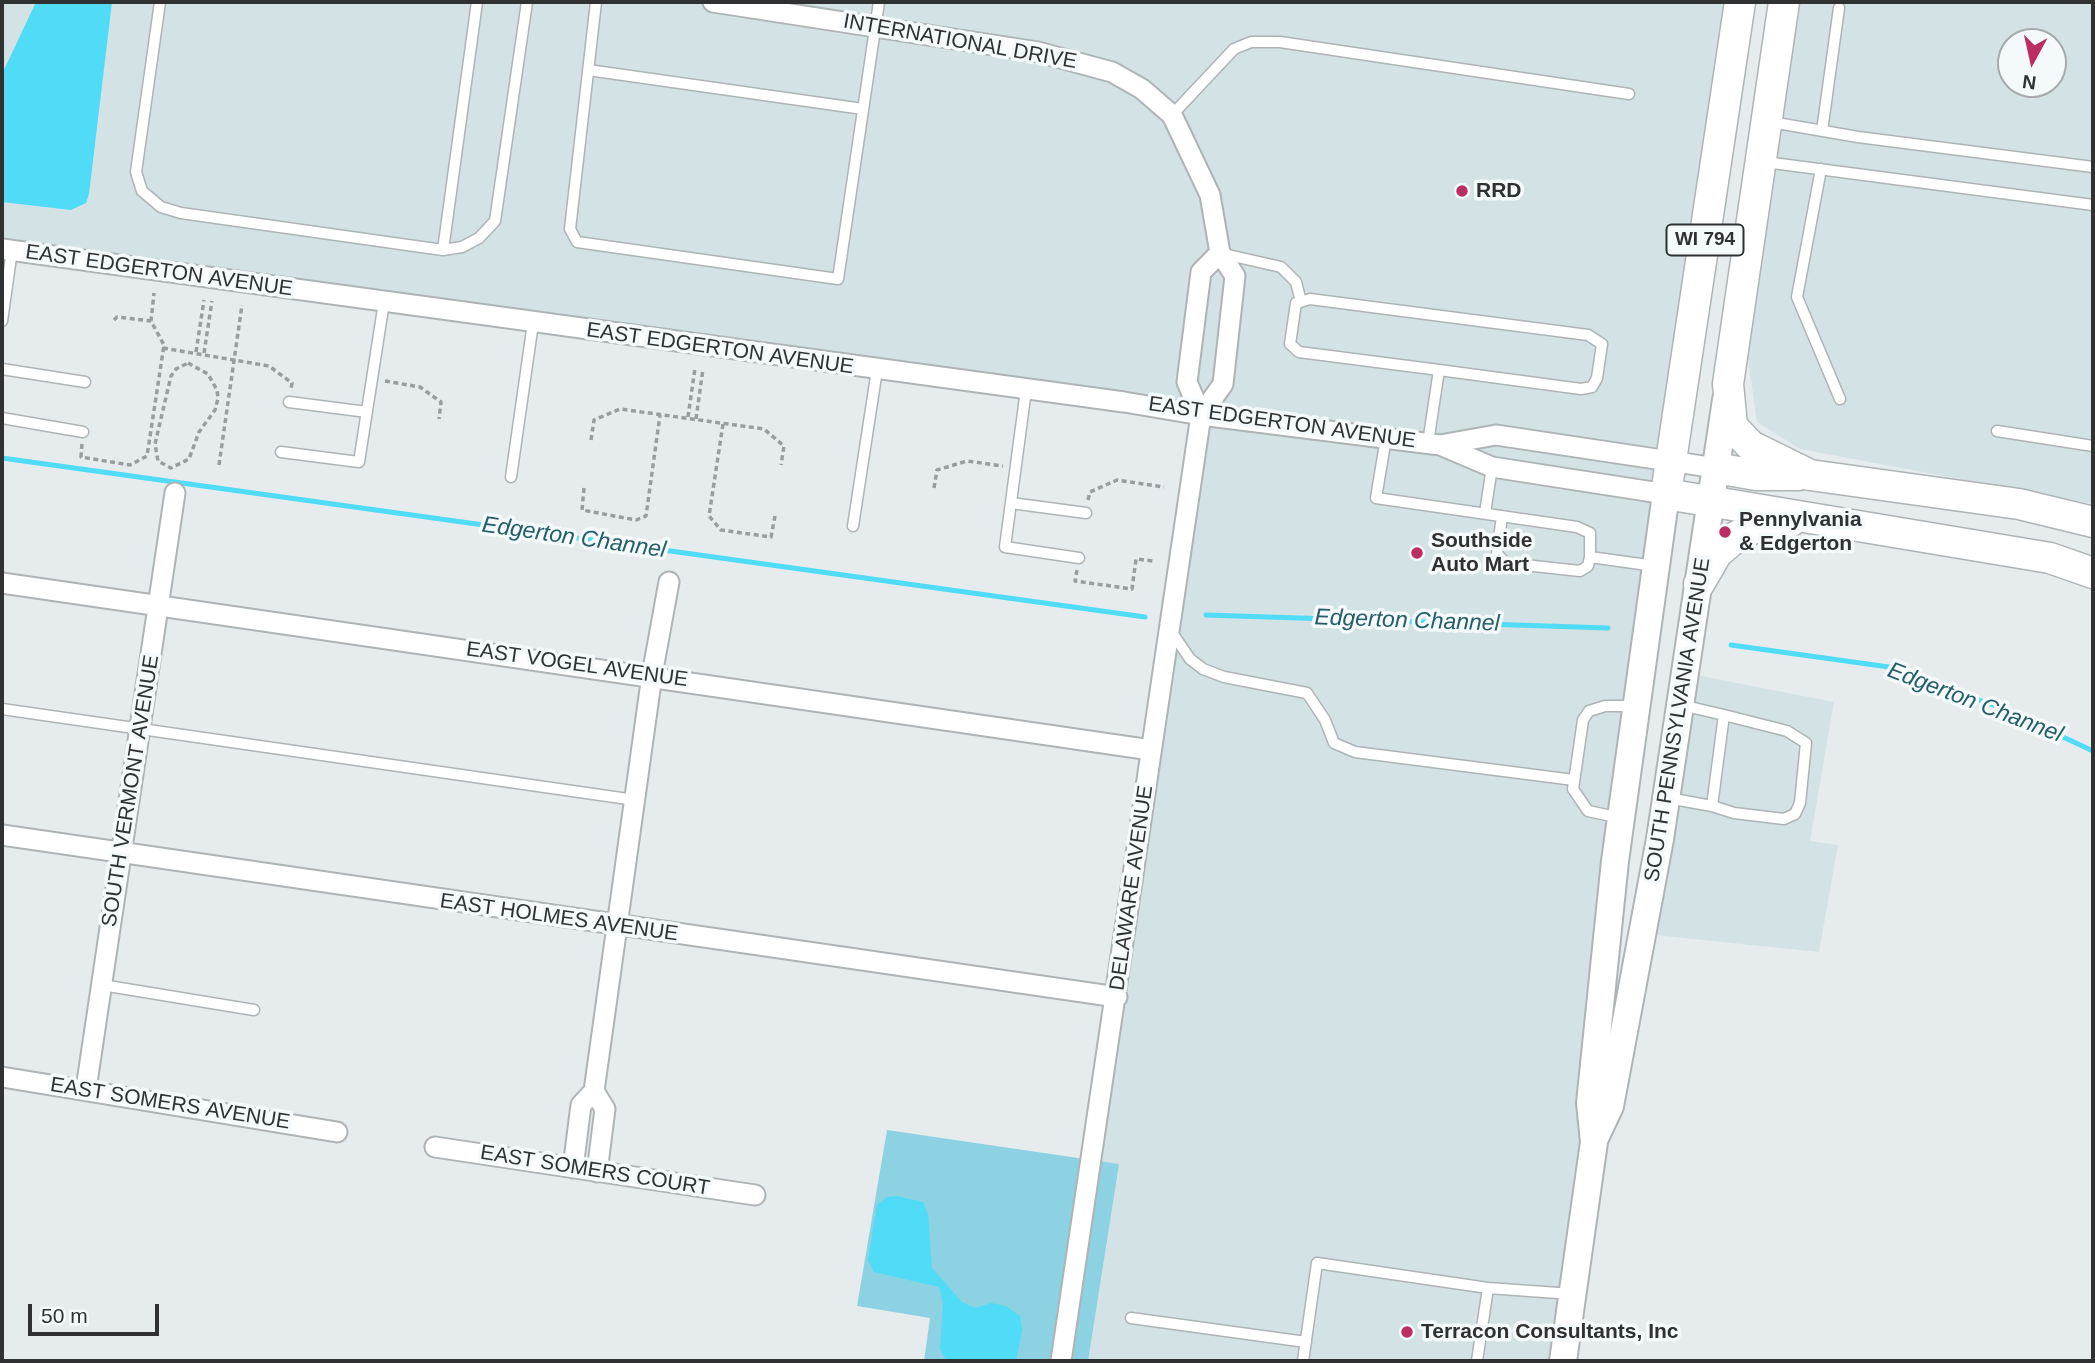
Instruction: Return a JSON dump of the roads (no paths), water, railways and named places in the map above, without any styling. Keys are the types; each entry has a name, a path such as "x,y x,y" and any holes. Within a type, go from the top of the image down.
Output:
{"main road":[{"name":"SOUTH PENNSYLVANIA AVENUE","path":"1563,1361 1594,1142 1590,1103 1636,706 1740,2"},
{"name":"SOUTH PENNSYLVANIA AVENUE","path":"1594,1142 1610,1106 1667,798 1784,2"},
{"name":"WI 794","path":"1728,384 1729,414 1740,437 1770,457 1810,475 2019,504 2093,522"},
{"path":"1716,468 1756,475 1810,475"},
{"path":"1666,494 2050,558 2093,573"},
{"path":"1699,584 1717,553 1737,536 1765,523 1817,519"},
{"path":"1621,825 1660,839"}],"street":[{"name":"INTERNATIONAL DRIVE","path":"713,2 1038,52 1112,72 1142,89 1172,116 1210,195 1220,253 1235,276 1223,384 1201,415"},
{"name":"EAST EDGERTON AVENUE","path":"7,249 1201,415 1434,444 1492,467 1666,494"},
{"path":"1201,415 1187,382 1201,272 1220,253"},
{"name":"DELAWARE AVENUE","path":"1061,1361 1117,997 1201,415"},
{"name":"EAST EDGERTON AVENUE","path":"1434,444 1496,435 1716,468"},
{"name":"SOUTH VERMONT AVENUE","path":"86,1089 175,494"},
{"path":"573,1168 582,1105 594,1091 652,675 669,582"},
{"name":"EAST VOGEL AVENUE","path":"2,583 652,675 1151,750"},
{"name":"EAST HOLMES AVENUE","path":"2,835 1117,997"},
{"name":"EAST SOMERS AVENUE","path":"2,1077 341,1132"},
{"path":"594,1091 605,1109 597,1172"},
{"name":"EAST SOMERS COURT","path":"435,1147 755,1195"}],"lane":[{"path":"160,2 136,172 142,191 161,206 181,213 443,250 462,247 479,238 495,221 527,2"},
{"path":"443,250 477,2"},
{"path":"596,2 570,229 577,242 838,279 879,2"},
{"path":"1822,131 1839,8"},
{"path":"1172,116 1234,50 1251,41 1280,42 1629,94"},
{"path":"588,70 863,109"},
{"path":"1767,121 1822,131 2093,167"},
{"path":"1761,162 2093,205"},
{"path":"1821,169 1797,297 1840,399"},
{"path":"2,321 7,249"},
{"path":"1220,253 1281,267 1296,282 1301,302"},
{"path":"1310,299 1588,335 1602,344 1597,378 1592,387 1581,389 1438,370 1299,352 1290,344 1294,308 1310,299"},
{"path":"281,452 359,462 384,302"},
{"path":"511,477 533,323"},
{"path":"2,369 85,382"},
{"path":"853,526 877,370"},
{"path":"1434,444 1438,370"},
{"path":"1026,390 1005,547 1079,558"},
{"path":"289,402 367,412"},
{"path":"2,418 83,432"},
{"path":"1997,431 2093,446"},
{"path":"1385,438 1376,498 1485,513 1585,529 1592,540 1588,566 1580,571 1507,563 1497,554 1502,516"},
{"path":"1485,513 1492,467"},
{"path":"1011,502 1086,513"},
{"path":"1590,557 1656,566"},
{"path":"1170,628 1190,659 1203,669 1224,677 1307,694 1325,720 1334,743 1355,752 1574,780"},
{"path":"1667,798 1734,813 1784,819 1795,814 1800,803 1806,743 1787,732 1681,705"},
{"path":"1621,825 1588,811 1573,789 1574,780 1583,720 1589,711 1605,706 1636,706"},
{"path":"2,709 635,800"},
{"path":"1712,806 1724,715"},
{"path":"102,985 254,1010"},
{"path":"1303,1361 1317,1263 1488,1288 1572,1294"},
{"path":"1477,1361 1488,1288"},
{"path":"1130,1318 1306,1342"}],"waterway":[{"name":"Edgerton Channel","path":"2,458 1145,617"},
{"name":"Edgerton Channel","path":"1206,615 1608,628"},
{"name":"Edgerton Channel","path":"1731,645 1889,667 2001,708 2093,751"}],"place":[{"name":"RRD","path":"1462,191"},
{"name":"Pennylvania & Edgerton","path":"1725,532"},
{"name":"Southside Auto Mart","path":"1417,553"},
{"name":"Terracon Consultants, Inc","path":"1407,1332"}]}
